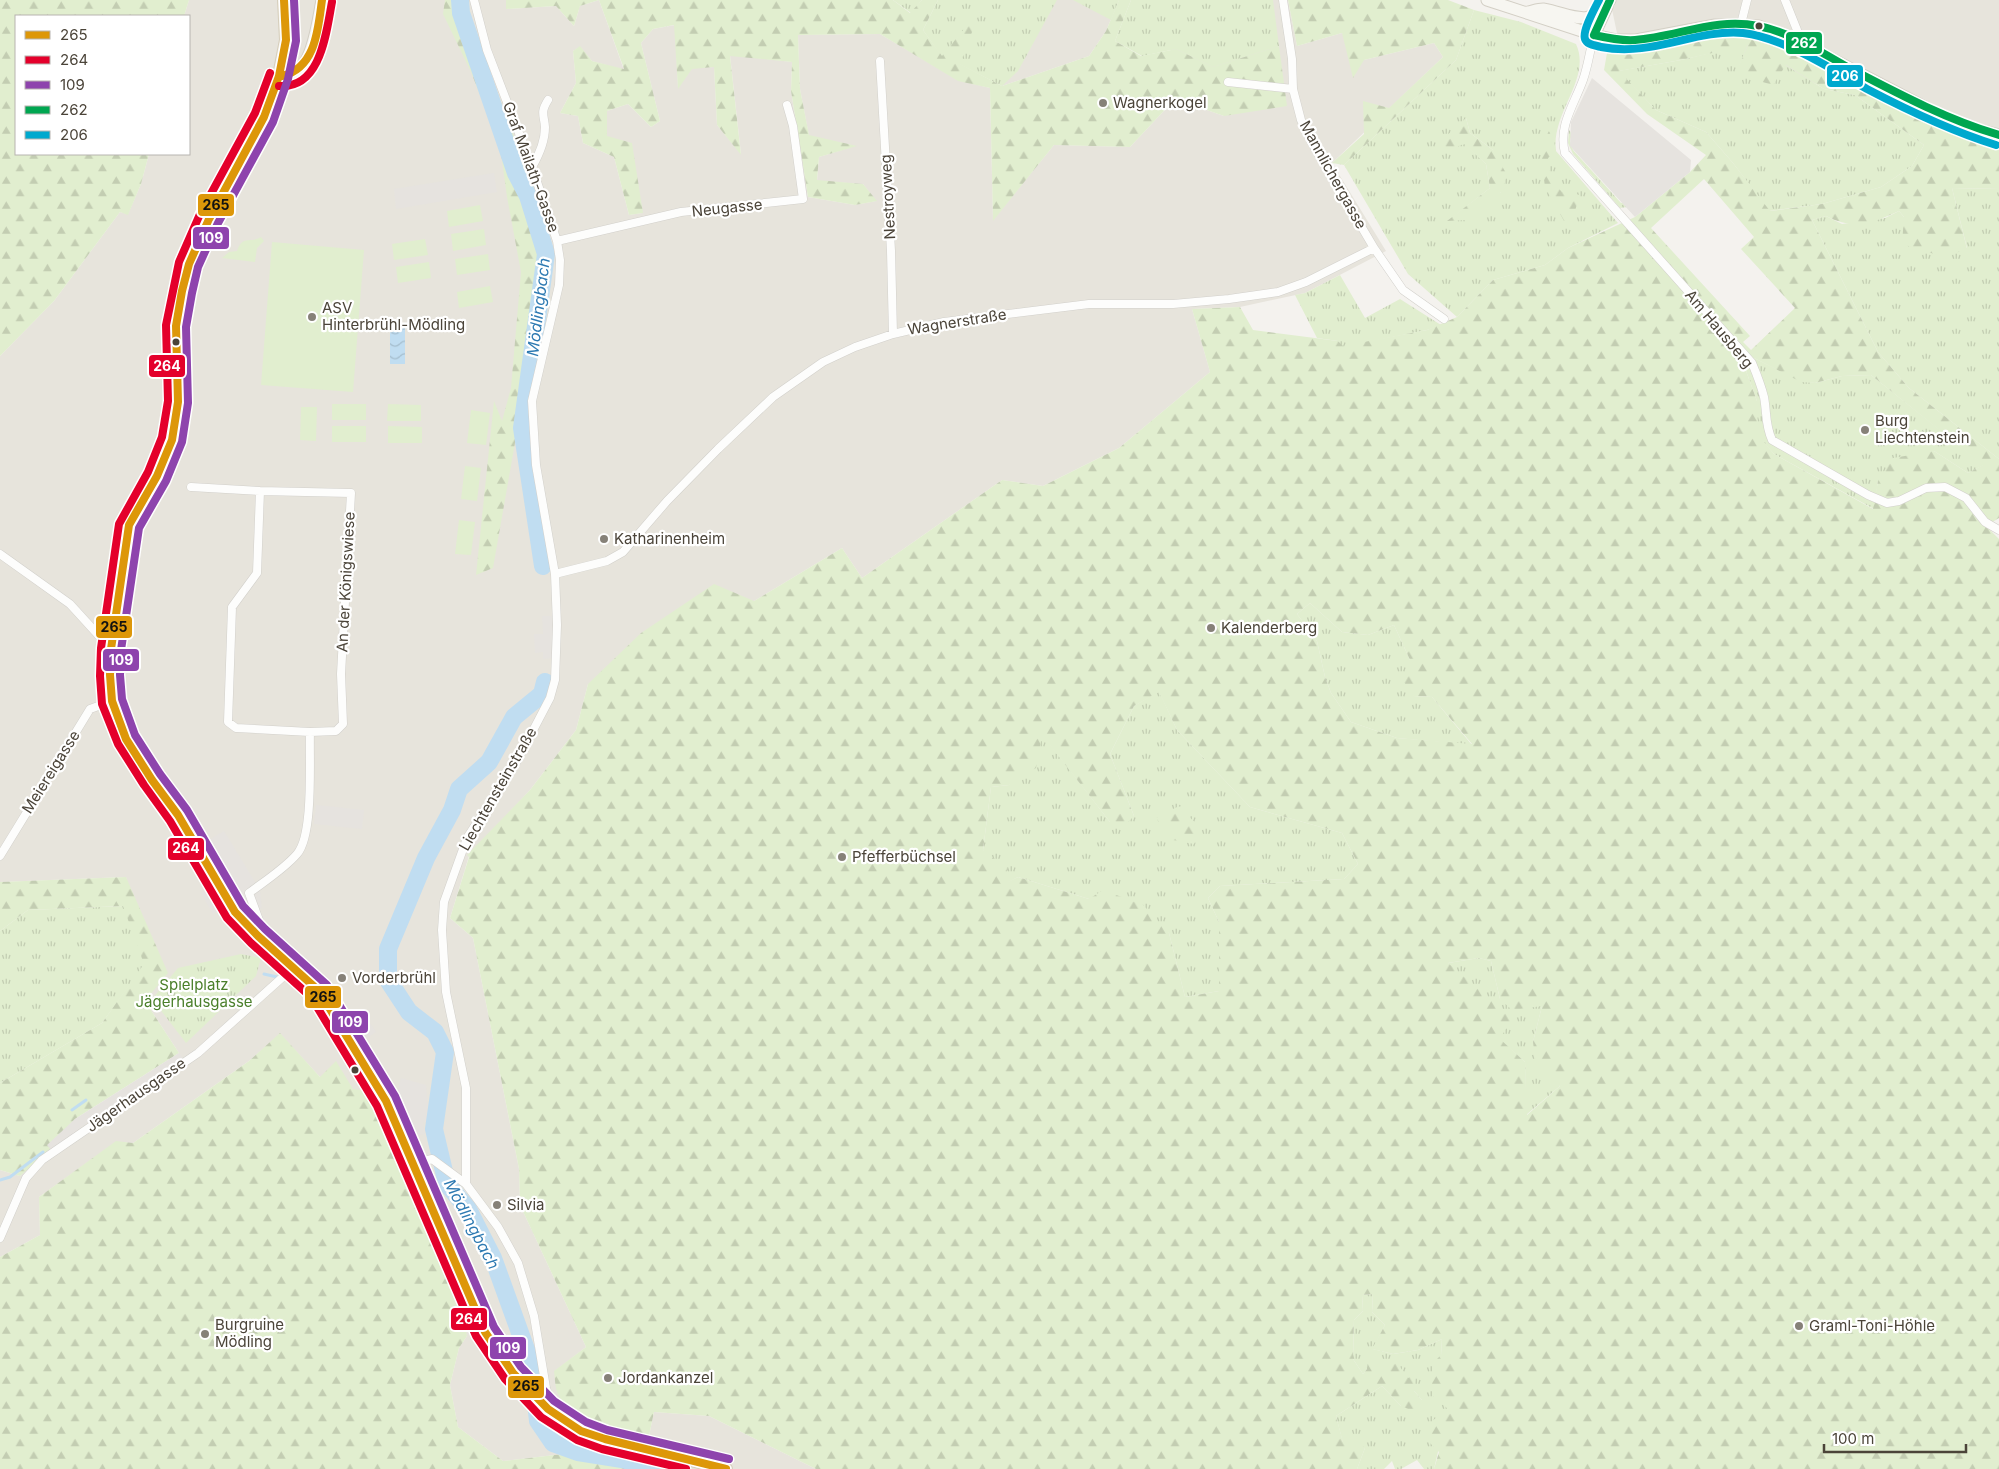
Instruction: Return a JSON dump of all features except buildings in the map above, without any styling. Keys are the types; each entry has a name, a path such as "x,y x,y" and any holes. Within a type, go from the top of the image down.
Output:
{"main road":[{"path":"284,0 286,40 279,76 264,118 209,219 189,264 176,326 178,402 172,440 157,476 129,525 111,648 112,701 126,739 152,780 178,815 235,912 258,936 319,991 337,1018 386,1101 485,1332 502,1360 518,1380 549,1409 576,1429 610,1441 726,1469"},
{"path":"279,76 291,76 307,61 316,34 322,0"},
{"path":"1487,0 1594,35 1617,40 1636,40 1716,25 1741,24 1759,26 1792,40 1942,116 1999,135"},
{"path":"1526,12 1541,9 1572,18 1584,18 1594,15 1604,8 1610,0"},
{"path":"1594,35 1610,0"}],"street":[{"name":"Graf Mailath-Gasse","path":"474,0 487,50 532,166 557,241 560,260 559,284 532,400 536,465 555,574"},
{"name":"Mannlichergasse","path":"1283,0 1292,59 1293,89 1301,120 1312,143 1374,248 1402,290 1444,319"},
{"path":"1741,24 1747,0"},
{"path":"1784,0 1797,30 1792,40"},
{"name":"Am Hausberg","path":"1594,35 1584,80 1565,123 1562,141 1565,153 1752,364 1761,384 1767,429 1772,440 1868,495 1887,503 1899,501 1926,488 1945,487 1966,498 1985,522 1998,528"},
{"name":"Nestroyweg","path":"880,61 891,251 893,334"},
{"path":"1228,82 1293,89"},
{"path":"532,166 540,154 545,128 542,110 548,100"},
{"name":"Neugasse","path":"557,241 681,212 803,199 793,126 787,105"},
{"name":"Wagnerstraße","path":"555,574 607,561 623,552 686,481 773,397 824,362 855,347 893,334 944,322 1089,304 1173,304 1230,299 1278,292 1306,282 1374,248"},
{"name":"An der Königswiese","path":"192,487 350,493 341,674 343,724 336,731 310,732 236,728 228,722 232,607 258,573 260,491"},
{"path":"0,554 70,604 111,648"},
{"name":"Liechtensteinstraße","path":"466,1184 466,1088 446,992 442,930 444,902 467,838 517,761 550,698 557,666 555,574"},
{"name":"Meiereigasse","path":"0,856 90,709 112,701"},
{"path":"258,936 260,923 249,893 291,860 302,846 308,816 310,732"},
{"name":"Jägerhausgasse","path":"0,1238 26,1178 42,1160 198,1053 294,967"},
{"path":"414,1163 432,1160 455,1175 466,1184 498,1226 518,1264 534,1316 549,1409"}],"shaded area":[{"path":"189,0 506,0 506,9 556,6 574,26 580,6 599,0 624,70 592,61 580,47 573,51 576,83 560,113 578,116 583,143 614,157 629,215 642,213 607,136 607,111 628,104 651,127 660,121 641,43 653,29 675,25 678,88 692,68 714,67 717,125 741,154 730,55 792,62 791,91 808,197 855,205 876,201 863,184 817,181 819,157 855,146 809,136 800,89 798,35 880,34 958,80 990,88 993,220 1054,145 1130,147 1175,99 1224,116 1131,0 1288,0 1297,46 1342,33 1364,60 1434,43 1443,57 1332,163 1386,251 1305,293 1240,307 1192,309 1210,372 1119,448 1043,486 1002,480 862,578 842,548 754,601 588,684 576,730 530,790 469,856 450,918 473,938 519,1169 520,1205 586,1347 555,1371 588,1423 619,1432 649,1436 654,1412 709,1416 816,1469 673,1469 597,1450 503,1461 458,1427 450,1385 459,1348 467,1336 353,1089 321,1078 280,1034 249,1061 133,1143 116,1142 39,1197 40,1235 0,1257 0,1170 20,1176 50,1150 179,1053 145,1001 126,877 0,882 0,356 54,301 120,212 128,214 141,184 149,155 190,155 190,15 184,15"},
{"path":"938,0 1119,0 1106,31 1089,56 1002,86"},
{"path":"1610,0 1999,0 1999,140 1677,41 1621,52"},
{"path":"1592,78 1691,160 1690,172 1635,217 1570,146 1571,122"},
{"path":"494,173 497,192 396,209 394,189"},
{"path":"542,616 552,616 554,658 543,659 543,652 535,653 534,634 543,634"},
{"path":"316,805 364,810 362,829 314,824"},
{"path":"224,831 260,890 262,908 246,913 205,842"},
{"path":"210,888 222,909 213,914 201,893"},
{"path":"361,1023 367,1026 370,1023 376,1032 362,1041 357,1032"},
{"path":"179,1053 184,1059 81,1127 51,1150 47,1145 75,1119"},
{"path":"401,1078 426,1085 429,1123 423,1122 425,1134 416,1136 396,1099"}],"green space":[{"path":"0,0 189,0 184,15 15,15 15,155 149,155 141,184 128,215 120,212 54,301 0,356"},
{"path":"445,0 466,0 479,45 537,196 553,264 519,420 493,568 476,575 494,401 502,421 511,388 521,272 500,146 471,72 443,14"},
{"path":"506,0 599,0 580,6 574,26 556,6 506,9"},
{"path":"599,0 893,0 910,13 922,0 938,0 923,30 942,56 981,8 960,64 1002,86 1089,56 1106,31 1119,0 1131,0 1115,41 1141,56 1176,49 1213,67 1279,46 1287,106 1224,116 1175,99 1130,147 1054,145 993,221 990,88 958,81 880,34 798,35 800,89 809,135 857,146 819,157 817,180 863,184 877,201 855,205 808,197 791,91 792,62 730,56 741,155 717,125 714,67 692,69 678,89 674,25 653,29 641,43 660,121 651,127 628,104 607,111 607,136 632,143 643,213 629,215 614,157 583,143 578,116 560,113 576,83 573,51 580,46 592,61 624,69"},
{"path":"893,0 922,0 911,13"},
{"path":"938,0 1057,0 1018,71 1002,86 959,64 980,10 942,57 923,30"},
{"path":"1073,0 1119,0 1111,20"},
{"path":"1131,0 1273,0 1279,46 1213,67 1176,49 1142,56 1115,41"},
{"path":"1288,0 1448,0 1474,10 1456,60 1344,165 1332,163 1364,134 1363,101 1389,108 1443,57 1434,43 1364,60 1353,78 1342,33 1297,46"},
{"path":"1474,10 1521,22 1576,44 1580,57 1579,70 1559,123 1556,151 1618,223 1568,248 1545,265 1493,280 1457,317 1408,274 1344,165 1456,60","holes":["1466,118 1470,133 1493,150 1501,192 1448,221 1490,188 1486,164 1464,143"]},
{"path":"1718,34 1760,38 1956,127 1999,140 1999,189 1952,188 1967,249 1944,257 1902,244 1904,217 1899,211 1862,224 1845,223 1826,216 1812,220 1878,352 1909,388 1999,459 1999,518 1986,526 1999,539 1999,1469 1434,1469 1439,1452 1430,1443 1432,1421 1448,1409 1432,1395 1432,1364 1441,1355 1442,1339 1418,1350 1393,1354 1372,1349 1385,1325 1372,1312 1373,1294 1362,1295 1363,1311 1354,1320 1353,1359 1363,1374 1367,1369 1368,1360 1395,1360 1408,1378 1416,1374 1414,1391 1422,1400 1423,1408 1413,1411 1401,1406 1382,1386 1336,1416 1343,1442 1358,1441 1365,1448 1357,1469 816,1469 709,1416 654,1412 649,1436 610,1430 585,1421 574,1414 558,1394 554,1371 586,1347 520,1205 519,1169 473,938 450,918 469,857 467,855 530,790 576,730 588,684 641,633 714,584 754,601 842,548 862,578 1002,480 1043,486 1119,448 1210,372 1192,309 1240,307 1253,330 1338,341 1343,346 1427,330 1457,317 1493,280 1545,265 1568,248 1635,217 1690,172 1706,155 1647,114 1604,70 1607,53","holes":["1748,45 1735,74 1773,85 1786,65 1824,89 1855,95 1924,145 1912,166 1881,187 1822,204 1770,211 1706,132 1656,110 1619,71","1704,179 1754,237 1741,249 1795,308 1751,350 1743,342 1750,336 1651,228","1754,358 1801,382 1815,383 1842,376 1871,375 1983,465 1968,473 1934,451 1893,458 1878,481 1873,509 1774,454 1758,435 1757,401 1745,368","1310,603 1342,632 1368,635 1394,625 1410,660 1403,681 1414,696 1432,697 1472,744 1397,738 1351,722 1331,693 1325,677 1317,641 1297,614","1159,692 1177,730 1250,807 1342,833 1358,864 1344,879 1220,886 1208,898 1219,922 1219,991 1185,997 1169,933 1143,905 1103,890 1089,899 1018,877 1001,885 1008,869 983,850 991,787 1009,785 1036,768 1042,735 1110,822 1124,826 1134,816 1110,754 1134,706","1479,958 1491,961 1500,999 1512,1010 1542,1006 1533,1042 1536,1065 1560,1086 1527,1115 1525,1062 1500,1039 1512,1018 1448,963"]},
{"path":"1748,44 1736,74 1785,65 1824,89 1855,95 1924,145 1912,166 1881,187 1822,204 1769,211 1733,163 1706,132 1656,110 1618,71 1681,60"},
{"path":"1466,118 1470,133 1493,150 1507,175 1501,192 1467,220 1447,221 1490,188 1486,164 1464,144 1445,151 1439,143"},
{"path":"1569,130 1572,134 1570,141 1573,150 1621,203 1624,202 1627,207 1620,208 1573,154 1568,143"},
{"path":"1549,131 1556,151 1548,158 1551,180 1562,192 1580,195 1573,217 1564,221 1545,187 1540,148"},
{"path":"1952,188 1999,189 1999,459 1909,388 1878,352 1812,220 1826,216 1842,224 1885,218 1899,211 1904,217 1967,248"},
{"path":"480,205 483,221 449,227 447,211"},
{"path":"484,229 486,245 453,251 451,234"},
{"path":"261,237 264,241 257,248 255,262 222,258 229,252 237,251 244,241"},
{"path":"425,239 428,255 394,260 392,244"},
{"name":"ASV Hinterbrühl-Mödling","path":"272,242 364,250 353,392 261,385"},
{"path":"488,254 490,270 457,275 455,259"},
{"path":"429,262 431,278 398,283 396,267"},
{"path":"1340,275 1365,318 1400,299 1441,325 1427,330 1343,347 1338,341 1317,338 1295,295 1305,293"},
{"path":"490,286 493,302 459,308 457,292"},
{"path":"1754,358 1801,381 1815,383 1842,376 1871,375 1984,465 1968,473 1934,451 1878,481 1874,509 1774,454 1757,435 1757,401 1745,368"},
{"path":"332,404 366,404 366,420 332,420"},
{"path":"388,404 421,405 421,421 387,421"},
{"path":"301,407 317,407 316,441 300,440"},
{"path":"471,410 490,413 486,445 467,443"},
{"path":"332,426 366,426 366,442 332,442"},
{"path":"388,426 422,427 422,443 388,443"},
{"path":"465,466 481,468 477,501 461,499"},
{"path":"459,520 475,522 471,555 455,554"},
{"path":"1310,603 1342,632 1368,635 1394,625 1410,660 1414,696 1432,697 1472,745 1397,738 1351,722 1331,693 1325,677 1317,641 1297,614"},
{"path":"1159,691 1177,730 1250,807 1342,833 1358,864 1344,879 1220,886 1208,898 1219,922 1219,991 1185,997 1169,933 1089,899 1018,877 1001,886 983,850 991,787 1009,785 1042,734 1110,822 1134,816 1110,754 1134,706"},
{"path":"1179,806 1201,829 1194,844 1173,840 1156,818"},
{"path":"126,877 168,973 145,1001 179,1053 75,1119 51,1150 20,1176 0,1170 0,1083 102,1023 144,964 123,906 28,910 0,931 0,882"},
{"path":"124,906 145,964 102,1023 0,1083 0,931 28,910"},
{"name":"Spielplatz Jägerhausgasse","path":"241,954 261,958 256,976 186,1043 152,999 178,968"},
{"path":"1479,958 1491,961 1500,999 1542,1006 1533,1042 1560,1086 1526,1115 1525,1062 1499,1039 1448,963"},
{"path":"211,981 220,996 196,1011 187,996"},
{"path":"280,1033 320,1077 336,1061 353,1089 372,1092 463,1314 467,1336 459,1348 450,1385 458,1427 503,1461 597,1450 673,1469 0,1469 0,1257 40,1235 39,1197 116,1141 133,1143 249,1061"},
{"path":"1373,1294 1372,1312 1385,1325 1373,1349 1393,1354 1418,1350 1442,1339 1441,1355 1448,1409 1434,1469 1424,1469 1417,1460 1401,1469 1395,1469 1392,1461 1384,1469 1357,1469 1365,1448 1343,1443 1336,1416 1382,1386 1401,1406 1422,1400 1414,1391 1408,1378 1367,1369 1363,1374 1353,1359 1354,1320 1363,1311 1362,1295"}],"water":[{"path":"390,328 405,328 405,364 390,364"}],"waterway":[{"name":"Mödlingbach","path":"460,0 461,13 516,173 528,196 546,254 522,428 543,566"},
{"name":"Mödlingbach","path":"545,682 542,694 514,717 489,762 459,789 452,810 426,858 388,949 388,980 409,1012 435,1032 445,1052 434,1129 447,1184 468,1209 493,1258 532,1366 538,1421 553,1443 578,1452 622,1459 662,1469"},
{"path":"264,974 277,977"},
{"path":"72,1110 86,1100"},
{"path":"0,1180 10,1177 43,1152"}],"transit line":[{"name":"265","path":"284,0 286,40 279,76 264,117 209,219 189,264 182,291 176,326 178,402 172,440 157,476 129,525 111,649 112,701 126,739 152,780 178,815 235,912 258,936 319,991 386,1101 485,1332 513,1373 548,1409 581,1431 605,1439 726,1469"},
{"name":"109","path":"294,0 296,41 288,79 273,122 218,223 198,267 186,327 188,403 182,442 166,481 139,528 121,650 120,675 122,699 135,735 160,774 187,810 243,906 265,929 327,985 395,1096 494,1327 521,1367 554,1401 586,1422 607,1430 729,1459"},
{"name":"265","path":"282,76 293,72 309,56 317,35 322,0"},
{"name":"206","path":"1599,0 1585,31 1585,39 1591,44 1620,49 1656,46 1725,33 1743,33 1758,36 1807,55 1914,113 1996,145"},
{"name":"262","path":"1594,35 1610,0"},
{"name":"264","path":"279,86 293,85 313,69 324,43 332,2"},
{"name":"262","path":"1594,35 1619,40 1635,40 1727,24 1758,26 1782,33 1806,44 1887,88 1923,105 1979,129 1999,135"},
{"name":"264","path":"270,73 255,113 200,214 179,262 166,325 168,401 162,437 148,472 119,524 101,648 102,704 118,744 170,821 227,918 251,943 311,997 377,1106 476,1336 505,1379 541,1417 577,1440 602,1449 686,1469"}],"place":[{"name":"Wagnerkogel","path":"1103,103"},
{"name":"ASV Hinterbrühl-Mödling","path":"312,317"},
{"name":"Burg Liechtenstein","path":"1865,430"},
{"name":"Katharinenheim","path":"604,539"},
{"name":"Kalenderberg","path":"1211,628"},
{"name":"Pfefferbüchsel","path":"842,857"},
{"name":"Vorderbrühl","path":"342,978"},
{"name":"Silvia","path":"497,1205"},
{"name":"Graml-Toni-Höhle","path":"1799,1326"},
{"name":"Burgruine Mödling","path":"205,1334"},
{"name":"Jordankanzel","path":"608,1378"}]}
